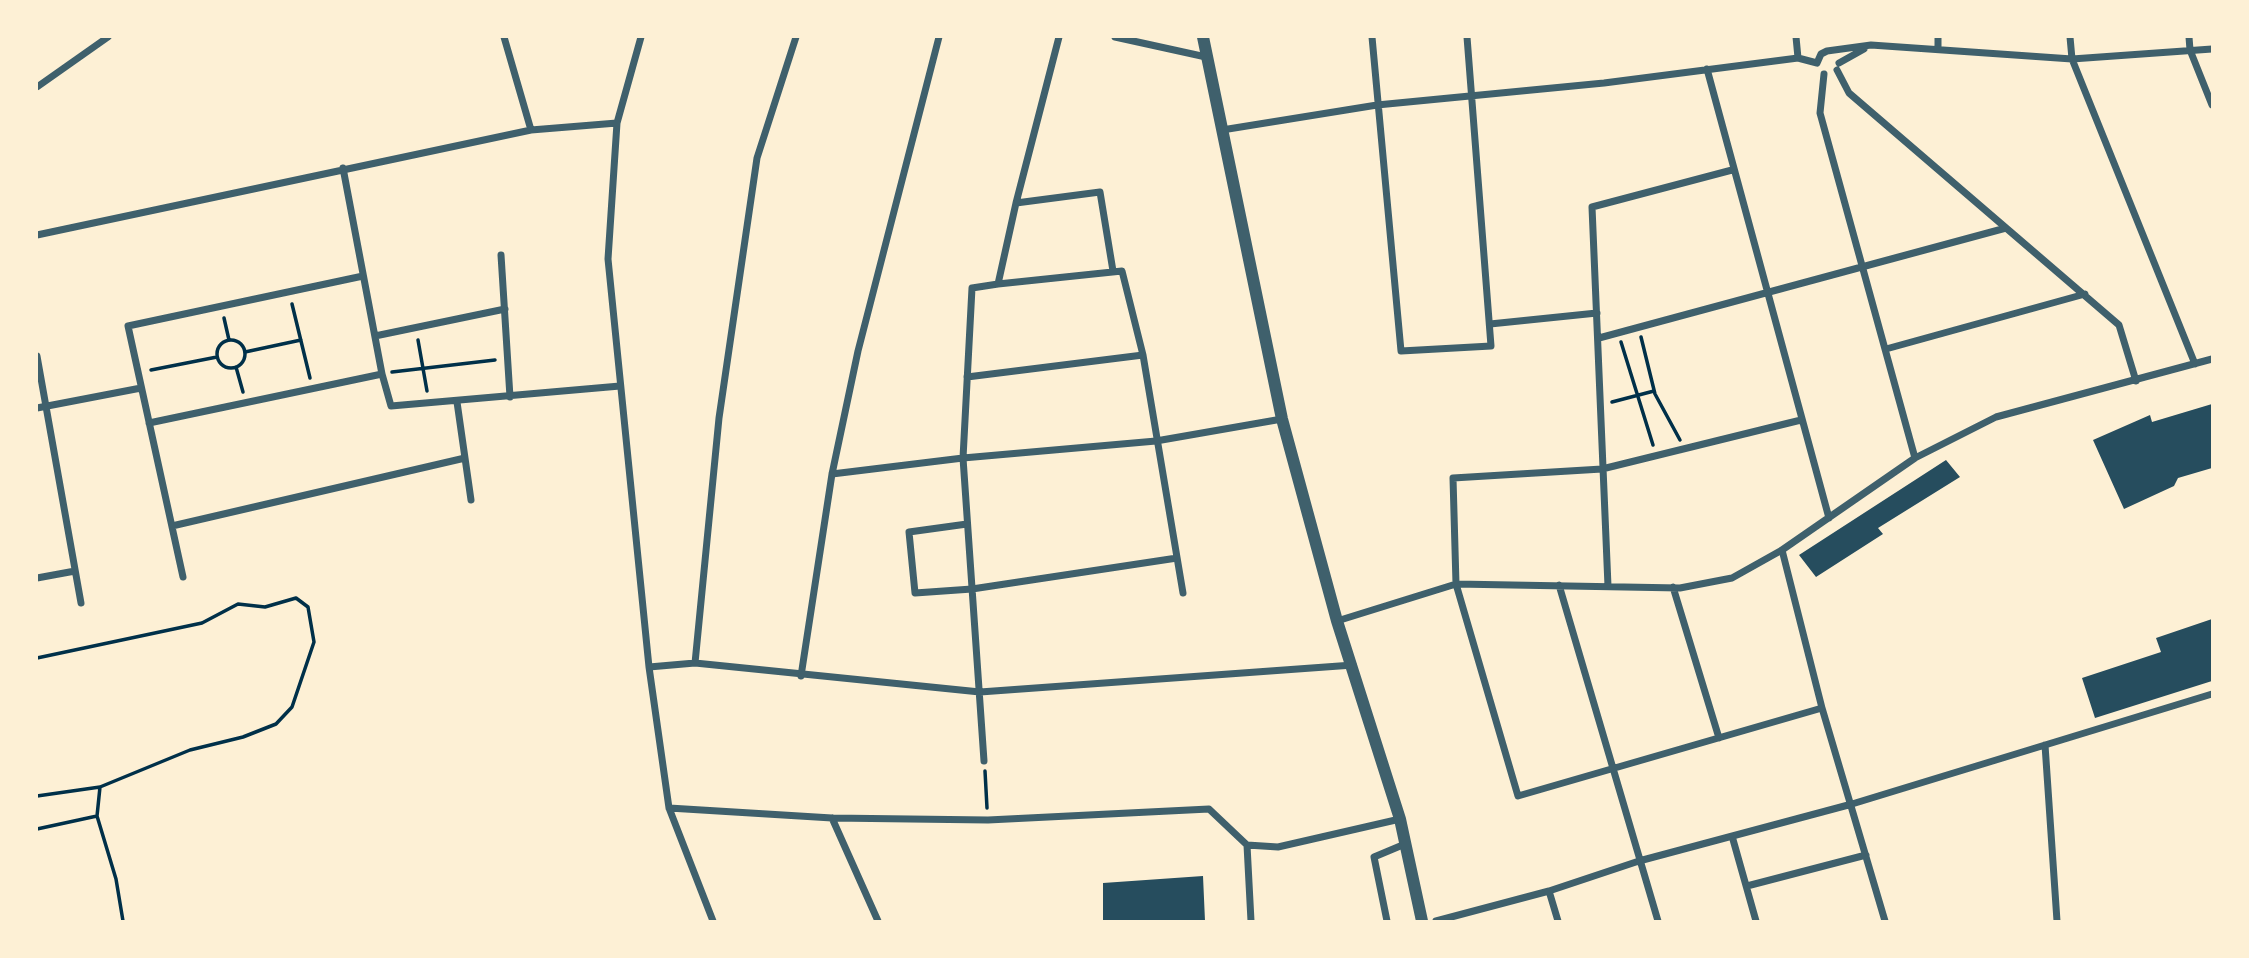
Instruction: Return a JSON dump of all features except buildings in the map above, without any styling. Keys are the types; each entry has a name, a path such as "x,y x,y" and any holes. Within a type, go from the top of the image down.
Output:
{"street":[{"path":"37,87 108,37"},
{"path":"504,37 531,130"},
{"path":"641,37 617,123 608,259 649,667 669,808 713,921"},
{"path":"695,663 719,418 757,158 796,37"},
{"path":"801,676 832,474 858,351 939,37"},
{"path":"998,284 1059,37"},
{"path":"1115,37 1206,57"},
{"path":"1203,37 1282,419 1337,621 1400,819 1422,921"},
{"path":"1372,37 1401,352 1491,346 1474,97 1467,37"},
{"path":"1796,37 1798,58"},
{"path":"1938,37 1938,49"},
{"path":"2070,37 2072,60 2195,364"},
{"path":"2189,37 2190,50 2212,105"},
{"path":"1824,74 1871,45"},
{"path":"1824,74 1819,71 1817,63 1821,54 1871,45 2072,60 2212,49"},
{"path":"1832,52 1849,93 2119,325 2136,381"},
{"path":"1221,130 1377,106 1798,58 1817,63"},
{"path":"1707,69 1732,170 1829,518"},
{"path":"1824,74 1820,113 1915,458"},
{"path":"37,235 531,130 617,123"},
{"path":"343,168 382,374 391,406 430,405 620,386"},
{"path":"1608,586 1592,207 1732,170"},
{"path":"1016,203 1100,192 1113,271"},
{"path":"1599,338 2006,228"},
{"path":"501,256 510,397"},
{"path":"984,761 962,458 972,288 1122,271 1143,355 1183,593"},
{"path":"183,577 128,326 363,276"},
{"path":"1886,349 2085,294"},
{"path":"375,337 505,309"},
{"path":"1490,324 1597,313"},
{"path":"967,377 1143,355"},
{"path":"37,356 81,603"},
{"path":"1337,621 1456,584 1673,587 1732,578 1782,550 1915,458 1996,418 2212,359"},
{"path":"149,423 382,374"},
{"path":"37,408 141,388"},
{"path":"457,402 471,500"},
{"path":"832,474 962,458 1156,441 1282,419"},
{"path":"1801,420 1602,470 1453,478 1456,584 1518,796 1822,708"},
{"path":"172,526 465,458"},
{"path":"967,524 909,531 915,593 972,589 1177,558"},
{"path":"1782,550 1822,708 1885,921"},
{"path":"37,578 75,571"},
{"path":"1559,585 1658,921"},
{"path":"1673,587 1719,738"},
{"path":"649,667 695,663 801,676 980,692 1353,665"},
{"path":"1436,921 1549,891 1639,861 1852,804 2212,694"},
{"path":"2045,745 2057,921"},
{"path":"669,808 831,818 988,820 1209,809 1247,845 1278,848 1400,819"},
{"path":"831,818 878,921"},
{"path":"1732,836 1756,921"},
{"path":"1387,921 1374,857 1405,844"},
{"path":"1247,845 1251,921"},
{"path":"1747,886 1866,855"},
{"path":"1549,891 1558,921"}],"path":[{"path":"289,292 312,388"},
{"path":"222,306 229,340"},
{"path":"415,328 430,405"},
{"path":"1639,328 1654,391 1685,449"},
{"path":"1618,333 1656,456"},
{"path":"218,357 221,344 229,340 238,341 246,352"},
{"path":"246,352 300,340"},
{"path":"218,357 227,367 236,367 243,361 246,352"},
{"path":"138,373 218,357"},
{"path":"382,374 508,359"},
{"path":"236,367 246,402"},
{"path":"1600,405 1654,391"},
{"path":"37,658 202,622 238,604 265,607 296,598 308,607 314,642 292,707 276,724 243,737 190,750 100,787 37,796"},
{"path":"984,761 988,820"},
{"path":"100,787 97,816 116,879 123,921"},
{"path":"37,829 97,816"}]}
